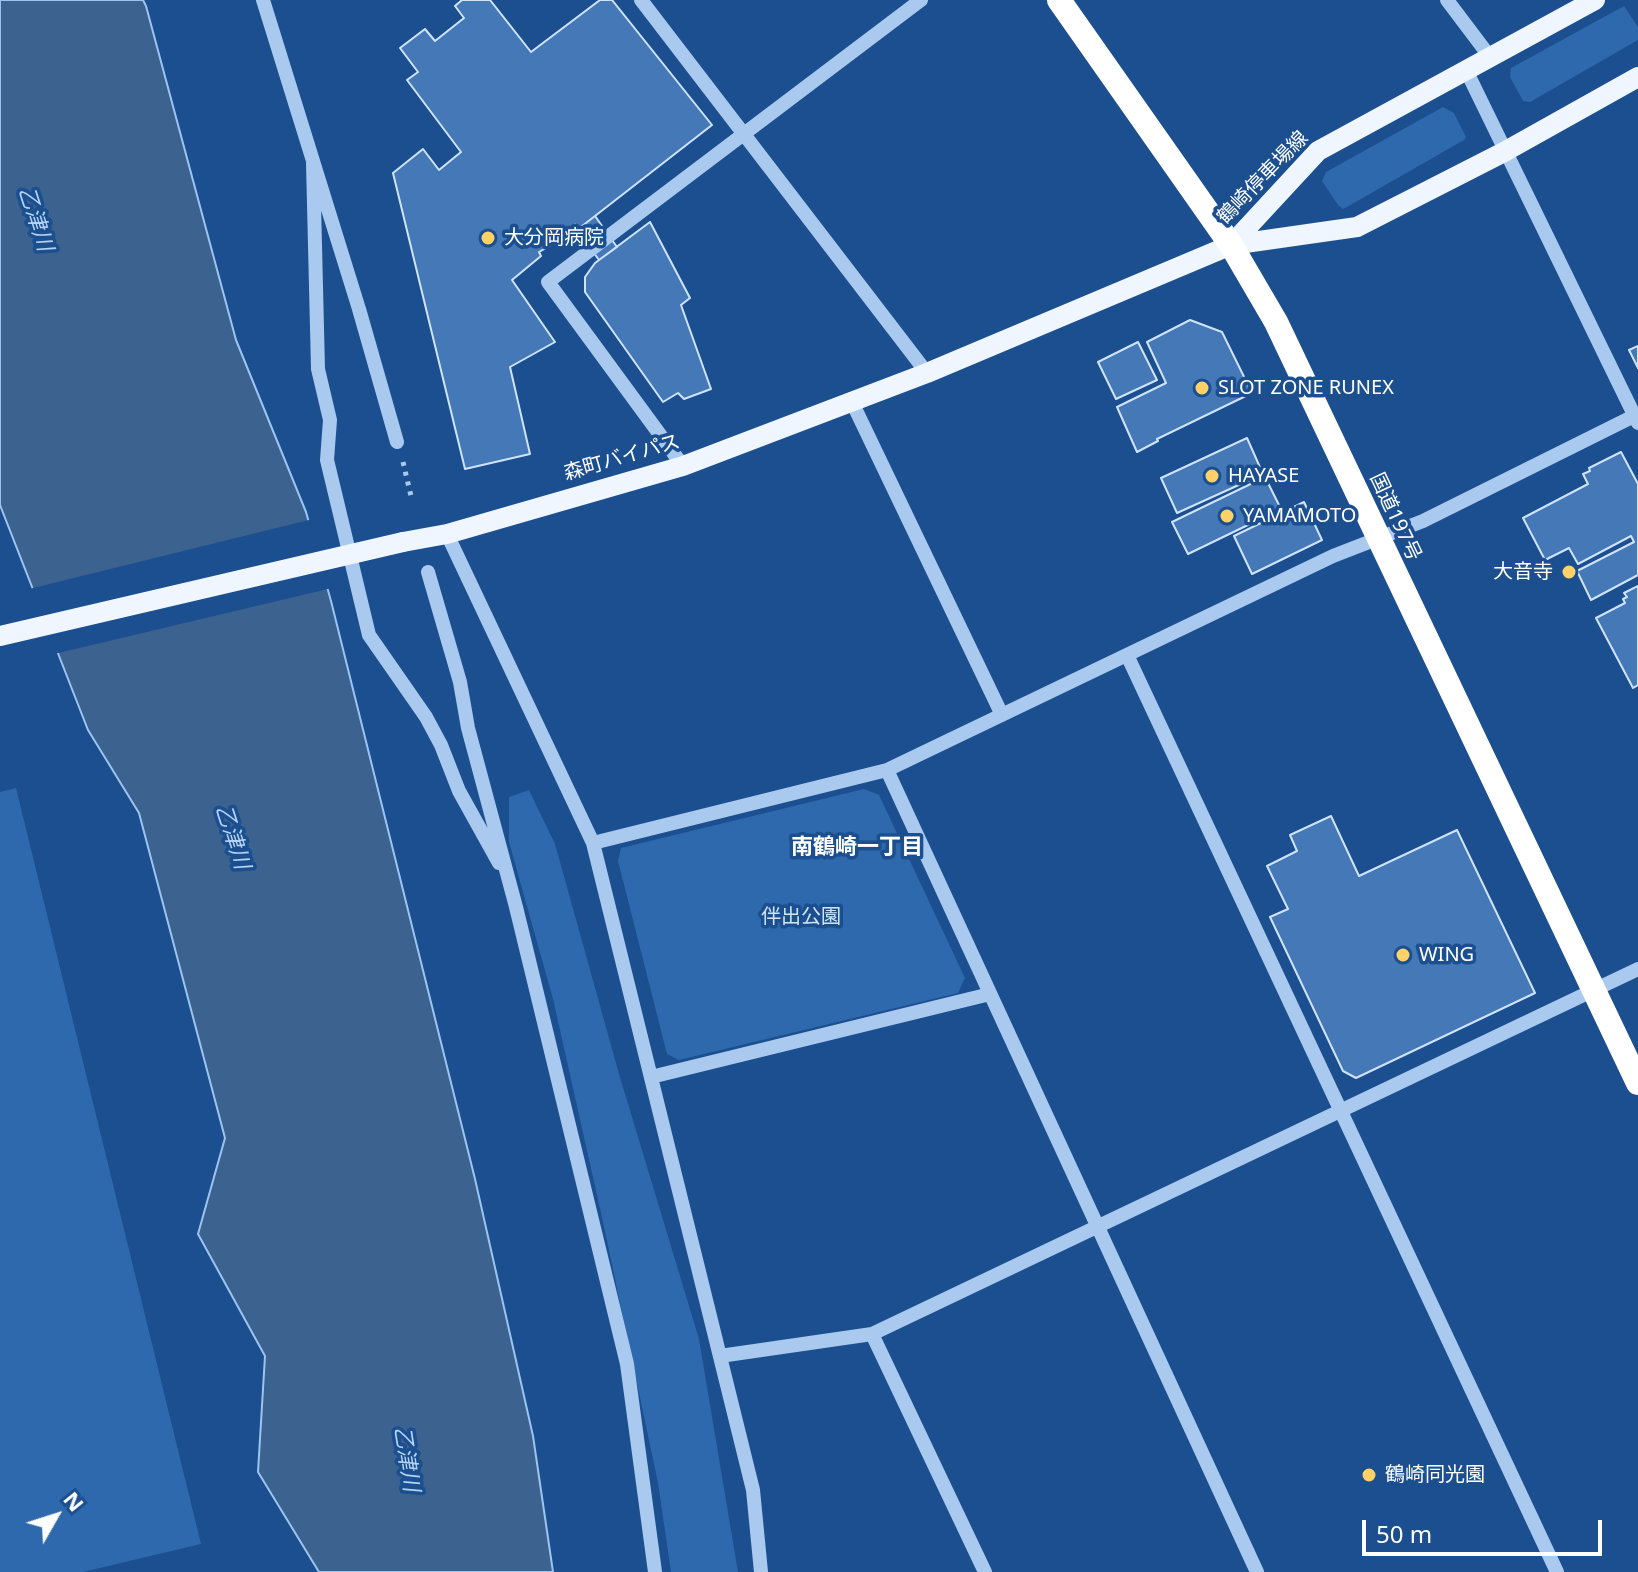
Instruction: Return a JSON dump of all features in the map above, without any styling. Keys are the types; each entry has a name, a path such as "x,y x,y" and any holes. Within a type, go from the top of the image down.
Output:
{"highway":[{"name":"国道197号","path":"1059,0 1231,245 1276,322 1638,1083"}],"main road":[{"name":"鶴崎停車場線","path":"1231,245 1318,151 1595,0"},
{"name":"鶴崎停車場線","path":"1231,245 1357,227 1504,152 1638,77"},
{"name":"森町バイパス","path":"0,636 447,534 683,466 927,373 1231,245"}],"street":[{"path":"263,0 397,442"},
{"path":"641,0 927,373"},
{"path":"683,466 548,282 921,0"},
{"path":"1447,0 1490,57"},
{"path":"593,843 887,770 1333,556 1423,521 1636,420 1466,70"},
{"path":"313,163 318,369 330,420 327,460 369,635 426,717 459,791 509,880"},
{"path":"852,402 1002,715"},
{"path":"447,534 593,843 753,1490 761,1572"},
{"path":"428,572 460,682 468,728 509,880 627,1364 655,1572"},
{"path":"1127,655 1557,1572"},
{"path":"887,770 1257,1572"},
{"path":"720,1356 872,1334 1638,969"},
{"path":"651,1077 990,994"},
{"path":"872,1334 985,1572"}],"path":[{"path":"397,442 411,496"}],"green space":[{"path":"1624,6 1638,27 1638,40 1530,102 1523,101 1510,77 1511,68"},
{"path":"1443,107 1454,113 1466,137 1464,140 1347,207 1343,209 1338,205 1322,181 1326,172"},
{"path":"16,788 201,1544 83,1572 0,1572 0,792"},
{"name":"伴出公園","path":"864,789 879,795 965,978 958,993 679,1060 667,1054 618,861 621,848"},
{"path":"529,790 555,844 619,1074 699,1339 738,1572 671,1572 658,1483 603,1222 553,999 509,842 509,797"}],"water":[{"name":"乙津川","path":"0,0 143,0 146,6 236,340 306,512 331,601 475,1179 533,1436 553,1572 319,1572 258,1472 265,1356 198,1234 225,1138 139,813 88,730 0,505"}],"pier":[{"path":"313,519 332,588 54,654 29,589"}],"building":[{"name":"大分岡病院","path":"462,0 490,0 531,52 600,0 612,0 712,125 577,230 575,224 574,232 557,245 555,243 539,252 541,256 512,280 555,342 510,367 530,454 465,469 393,173 423,149 439,170 461,152 407,80 418,72 400,48 425,29 435,41 464,18 455,6"},
{"path":"595,216 617,247 599,260 577,230"},
{"path":"650,222 690,298 681,305 711,389 684,399 678,393 663,402 585,292 585,277 595,263"},
{"name":"SLOT ZONE RUNEX","path":"1190,320 1222,332 1252,393 1157,439 1137,452 1117,407 1166,383 1147,342"},
{"path":"1138,342 1157,380 1116,399 1098,362"},
{"path":"1638,346 1638,368 1629,350"},
{"name":"HAYASE","path":"1247,438 1263,474 1177,513 1161,478"},
{"path":"1621,452 1638,484 1638,575 1591,600 1577,571 1634,542 1631,536 1578,564 1569,548 1545,560 1523,518 1588,484 1583,474 1590,471 1589,468"},
{"name":"YAMAMOTO","path":"1265,477 1281,509 1188,554 1172,522"},
{"path":"1304,502 1322,540 1252,574 1234,536"},
{"path":"1638,586 1638,685 1633,688 1596,618 1625,603 1623,599 1627,597 1624,593"},
{"name":"WING","path":"1331,816 1359,876 1457,830 1535,993 1356,1078 1343,1071 1270,917 1288,909 1267,866 1297,851 1290,835"}],"place":[{"name":"大分岡病院","path":"488,238"},
{"name":"SLOT ZONE RUNEX","path":"1202,388"},
{"name":"HAYASE","path":"1212,476"},
{"name":"YAMAMOTO","path":"1227,516"},
{"name":"大音寺","path":"1569,572"},
{"name":"WING","path":"1403,955"},
{"name":"鶴崎同光園","path":"1369,1475"}],"district":[{"name":"南鶴崎一丁目","path":"857,848"}]}
